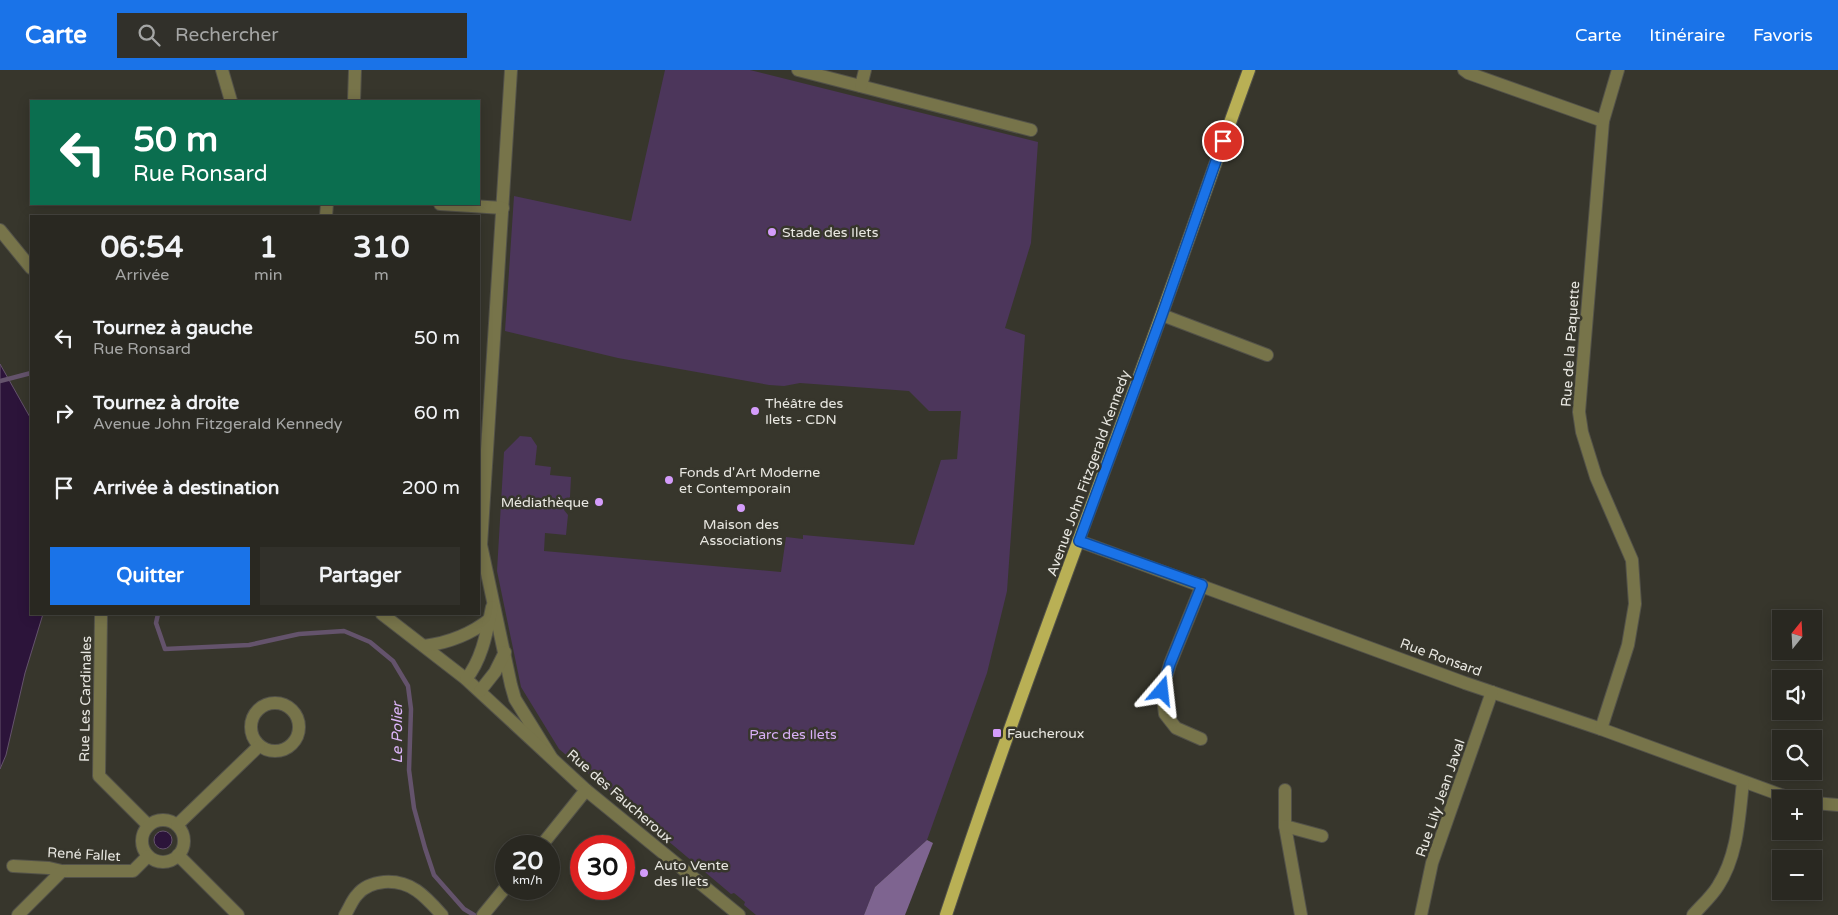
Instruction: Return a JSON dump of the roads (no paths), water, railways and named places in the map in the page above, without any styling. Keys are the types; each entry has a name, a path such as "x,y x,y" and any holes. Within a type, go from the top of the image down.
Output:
{"main road":[{"name":"Avenue John Fitzgerald Kennedy","path":"946,915 1007,737 1162,315 1249,70"}],"street":[{"path":"222,70 231,100"},
{"path":"354,100 355,70"},
{"name":"Rue des Faucheroux","path":"511,70 480,545 515,699 551,757"},
{"path":"798,70 1031,130"},
{"path":"861,86 865,70"},
{"path":"1464,70 1603,121"},
{"name":"Rue de la Paquette","path":"1601,729 1628,645 1635,604 1632,560 1596,477 1582,432 1579,412 1603,121 1618,70"},
{"path":"456,205 503,208"},
{"path":"0,230 30,267"},
{"path":"1162,315 1267,354"},
{"name":"Rue Ronsard","path":"1079,541 1492,692 1601,729 1772,791"},
{"path":"1201,739 1176,728 1165,714 1162,691 1170,664 1202,585"},
{"name":"Rue des Faucheroux","path":"492,602 490,619 474,670 466,679 586,790 739,915"},
{"name":"Rue Les Cardinales","path":"101,615 99,776 148,825"},
{"path":"383,615 466,679"},
{"path":"424,646 443,643 476,628 490,619"},
{"path":"480,691 495,672 505,652"},
{"name":"Rue Lily Jean Javal","path":"1420,915 1432,863 1492,692"},
{"path":"178,825 259,746"},
{"path":"1693,915 1718,887 1728,869 1734,851 1738,828 1743,782"},
{"path":"550,835 586,790"},
{"path":"1284,790 1284,826 1301,915"},
{"path":"1822,804 1838,805"},
{"path":"160,820 166,820 178,825 184,837 182,850 178,856 166,862 148,856 142,844 144,831 148,825 160,820"},
{"path":"1284,826 1322,836"},
{"name":"René Fallet","path":"12,866 62,870 133,872 148,856"},
{"path":"178,856 238,915"},
{"path":"18,915 62,870"},
{"path":"345,915 356,895 366,887 374,883 392,881 412,886 424,895 442,915"},
{"path":"487,911 496,900"}],"waterway":[{"name":"Le Polier","path":"0,381 30,373"},
{"name":"Le Polier","path":"158,615 156,623 165,649 249,645 299,634 344,631 370,642 393,661 408,686 411,709 409,770 414,808 425,848 434,875 464,909 474,915"}],"place":[{"name":"Stade des Ilets","path":"772,232"},
{"name":"Théâtre des Ilets - CDN","path":"755,411"},
{"name":"Fonds d'Art Moderne et Contemporain","path":"669,480"},
{"name":"Médiathèque","path":"599,502"},
{"name":"Maison des Associations","path":"741,508"},
{"name":"Faucheroux","path":"997,733"},
{"name":"Auto Vente des Ilets","path":"644,873"}],"park label":[{"name":"Parc des Ilets","path":"793,734"}]}
